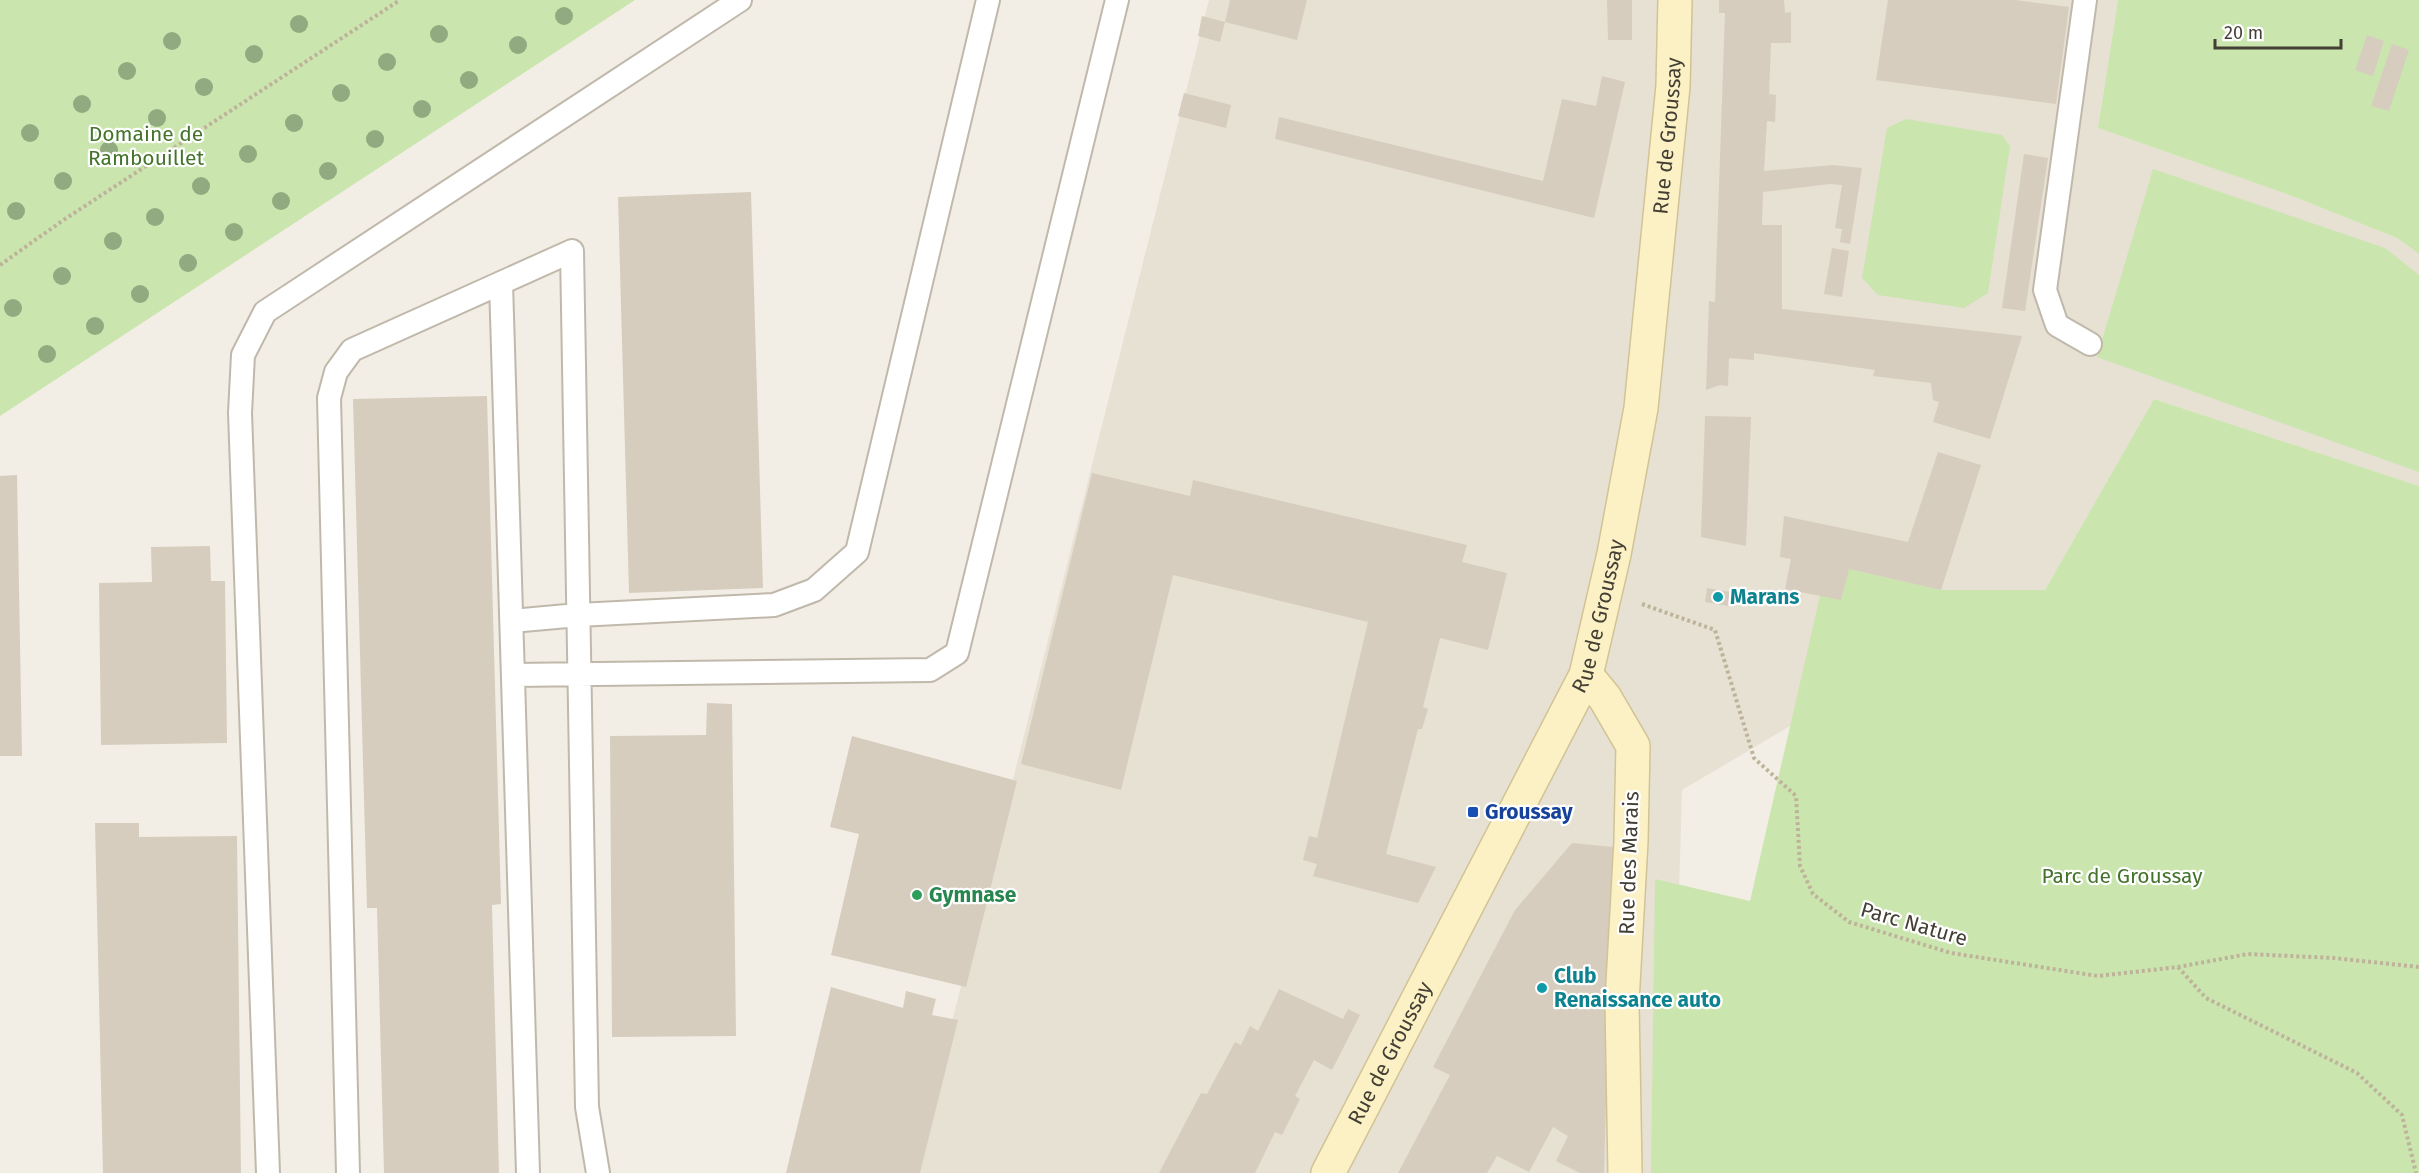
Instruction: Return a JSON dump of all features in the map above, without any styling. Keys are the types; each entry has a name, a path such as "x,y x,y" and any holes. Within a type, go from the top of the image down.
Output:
{"main road":[{"name":"Rue de Groussay","path":"1328,1173 1586,675 1641,408 1673,86 1675,0"},
{"name":"Rue des Marais","path":"1586,675 1605,698 1633,746 1631,841 1622,1002 1625,1173"}],"lane":[{"path":"268,1173 240,413 243,355 265,312 740,0"},
{"path":"512,621 579,615 774,605 814,590 857,552 988,0"},
{"path":"513,675 579,672 930,670 957,653 1117,0"},
{"path":"2085,0 2045,290 2057,325 2090,344"},
{"path":"348,1173 329,398 336,372 352,350 572,251 587,1107 598,1173"},
{"path":"501,283 528,1173"}],"path":[{"path":"0,265 72,215 400,0"},
{"name":"Parc Nature","path":"1605,591 1715,630 1754,759 1796,796 1800,866 1814,894 1849,922 1951,952 2098,976 2178,967 2248,954 2334,958 2419,967"},
{"path":"2178,967 2206,998 2357,1073 2402,1115 2416,1173"}],"shaded area":[{"path":"1209,0 2118,0 2098,128 2292,196 2397,238 2419,254 2419,486 2154,399 2045,590 2000,602 1682,790 1671,1173 914,1173"}],"green space":[{"name":"Domaine de Rambouillet","path":"0,0 635,0 0,416"},
{"path":"2118,0 2419,0 2419,254 2397,238 2292,196 2098,128"},
{"path":"1906,119 2002,135 2010,146 1988,293 1964,308 1878,295 1862,278 1887,128"},
{"path":"2153,169 2385,248 2419,275 2419,472 2097,357"},
{"name":"Parc de Groussay","path":"2154,399 2419,486 2419,1173 1651,1173 1655,879 1750,901 1820,596 1849,569 1941,590 2045,590"}],"building":[{"path":"1230,0 1307,0 1297,40 1225,22"},
{"path":"1607,0 1632,0 1632,40 1608,40"},
{"path":"1719,0 1784,0 1785,13 1791,12 1791,43 1771,43 1769,94 1776,95 1775,122 1767,121 1764,171 1833,165 1862,168 1850,244 1840,242 1842,229 1835,228 1842,185 1830,184 1763,192 1762,225 1782,225 1782,309 2022,336 1990,439 1933,422 1939,402 1933,400 1931,383 1873,376 1875,370 1754,353 1754,360 1729,358 1728,386 1720,385 1706,390 1709,301 1715,302 1725,13 1719,13"},
{"path":"1888,0 2015,0 2069,7 2056,104 1876,80"},
{"path":"1202,16 1225,22 1220,42 1198,36"},
{"path":"2367,35 2384,41 2373,76 2355,70"},
{"path":"2392,44 2409,50 2389,111 2371,106"},
{"path":"1602,76 1625,82 1594,218 1275,139 1279,117 1543,181 1562,99 1596,106"},
{"path":"1184,93 1231,105 1226,128 1178,116"},
{"path":"2024,154 2048,158 2025,311 2002,308"},
{"path":"751,192 763,588 629,593 618,197"},
{"path":"1832,248 1849,251 1842,297 1824,294"},
{"path":"487,396 501,904 492,905 499,1173 384,1173 377,908 367,908 353,399"},
{"path":"1705,416 1751,417 1746,546 1701,537"},
{"path":"1938,452 1981,465 1941,590 1849,569 1841,600 1785,589 1791,559 1780,557 1784,516 1908,542"},
{"path":"1092,473 1190,496 1193,480 1467,545 1462,562 1507,573 1488,650 1440,638 1423,707 1428,709 1422,729 1418,729 1386,854 1436,867 1418,903 1313,876 1317,864 1303,860 1309,836 1317,838 1368,622 1173,575 1121,790 1021,764"},
{"path":"17,475 22,756 0,756 0,476"},
{"path":"210,546 211,581 225,581 227,743 101,745 99,583 152,582 151,547"},
{"name":"Marans","path":"1707,588 1730,592 1728,606 1705,602"},
{"path":"707,703 732,704 736,1036 612,1037 610,736 706,735"},
{"name":"Gymnase","path":"852,736 1017,781 966,987 831,955 859,834 830,827"},
{"path":"95,823 139,823 139,837 237,836 241,1173 103,1173"},
{"name":"Club Renaissance auto","path":"1572,843 1613,847 1604,1173 1580,1173 1556,1161 1568,1136 1553,1127 1529,1172 1497,1156 1487,1173 1398,1173 1450,1075 1433,1067 1515,910"},
{"path":"831,987 903,1008 906,991 936,999 932,1015 958,1020 920,1173 786,1173"},
{"path":"1279,989 1343,1019 1348,1009 1360,1015 1332,1070 1314,1060 1295,1096 1300,1099 1282,1135 1275,1132 1255,1173 1159,1173 1201,1093 1207,1094 1235,1042 1241,1045 1250,1026 1258,1031"}],"place":[{"name":"Marans","path":"1718,597"},
{"name":"Groussay","path":"1473,812"},
{"name":"Gymnase","path":"917,895"},
{"name":"Club Renaissance auto","path":"1542,988"}]}
